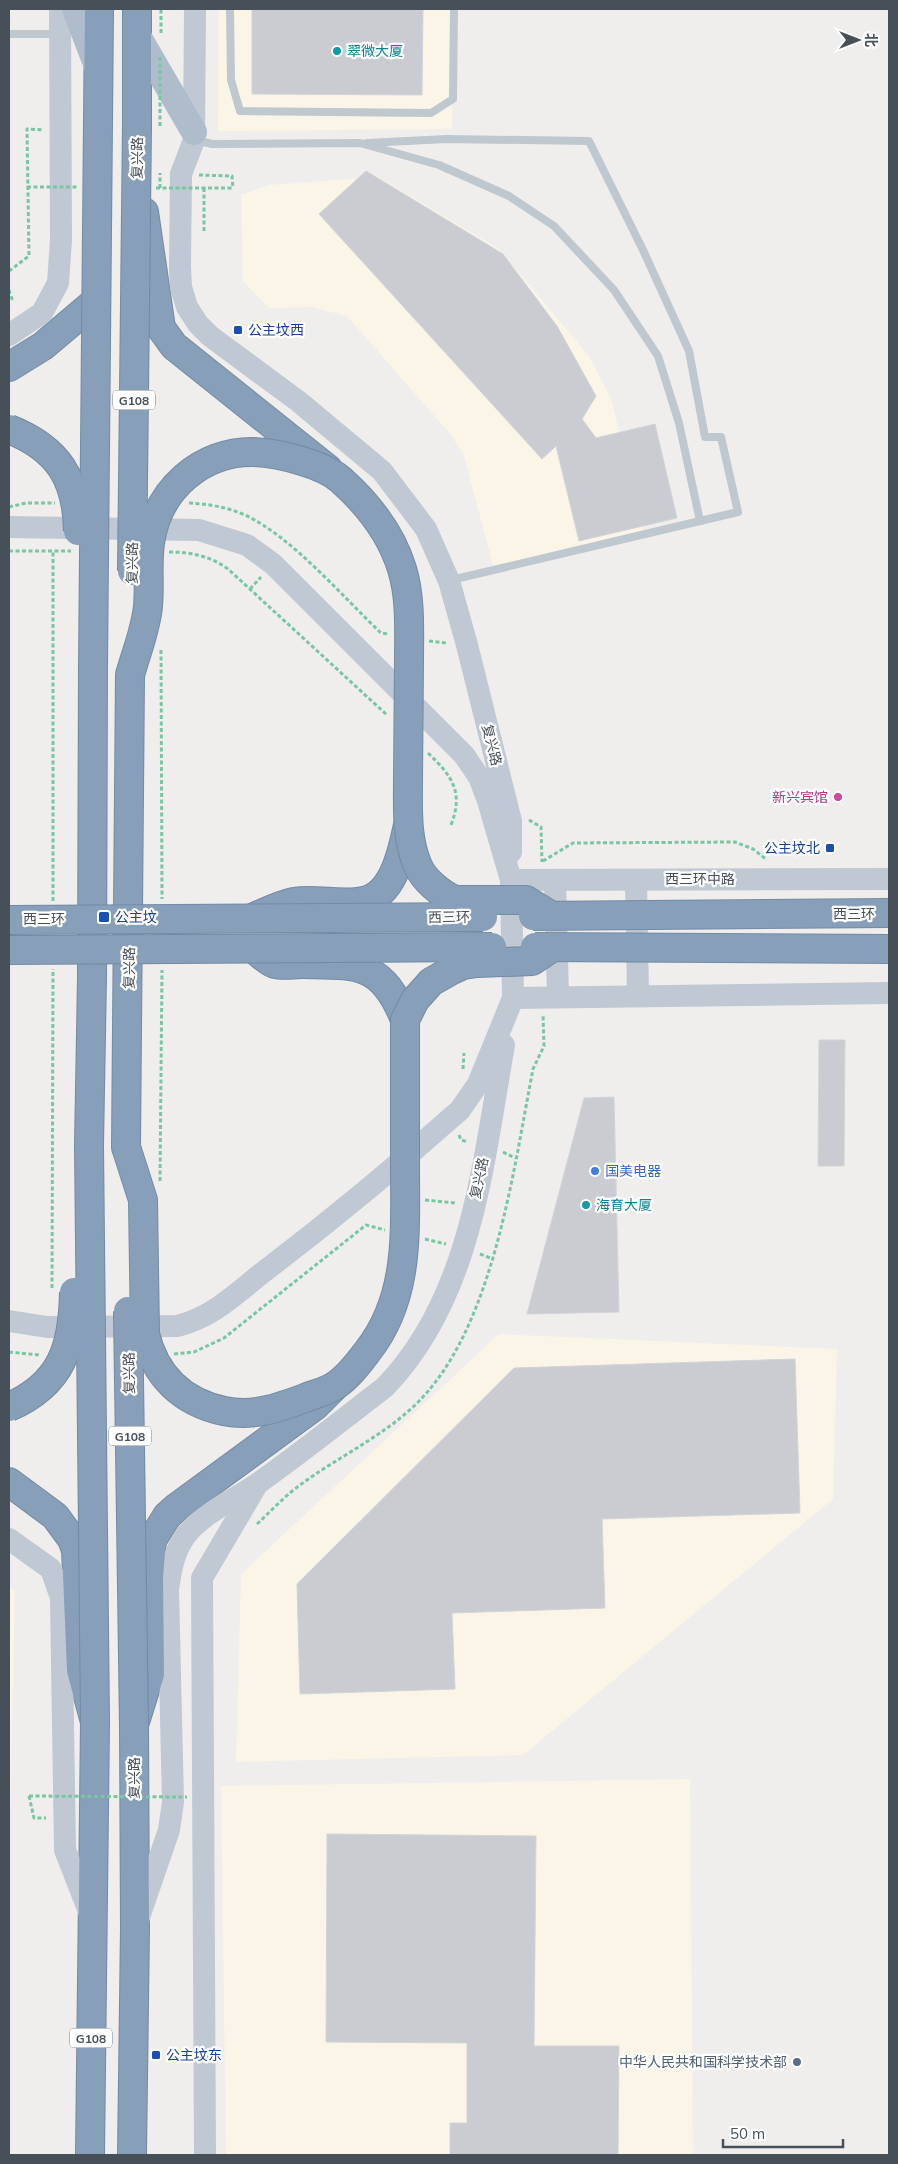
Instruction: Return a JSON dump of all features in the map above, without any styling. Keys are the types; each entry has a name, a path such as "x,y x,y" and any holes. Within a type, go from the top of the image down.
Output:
{"highway":[{"name":"G108","path":"90,2155 95,1722 89,1145 92,978 98,9"},
{"name":"复兴路","path":"132,2155 135,1928 134,1725 126,1147 130,675 159,169 149,128 137,17"},
{"path":"159,169 161,328 174,346 331,471 370,508 388,535 403,570 407,591 409,621 408,825 399,864 389,881 365,902 294,902 248,919"},
{"path":"9,367 43,346 95,302"},
{"path":"9,430 27,437 42,446 54,458 74,489 78,506 79,592 93,666"},
{"path":"130,675 148,608 150,542 156,519 170,491 182,478 198,467 219,457 244,452 266,453 285,457 331,471"},
{"path":"408,825 419,868 427,880 448,897 462,900 526,900 552,916"},
{"name":"西三环","path":"9,920 889,914"},
{"path":"406,1020 415,1000 426,988 452,970 463,965 477,963 532,961 553,947"},
{"path":"9,950 553,947 889,949"},
{"path":"134,1725 150,1674 149,1559 152,1540 159,1528 177,1507 315,1406 361,1361 374,1344 393,1308 399,1290 405,1238 406,1020 397,999 385,984 366,969 353,965 275,964 253,949"},
{"path":"9,1407 35,1394 51,1378 64,1359 74,1312 74,1197 89,1145"},
{"path":"126,1147 144,1200 145,1334 149,1351 164,1377 176,1389 199,1404 239,1414 256,1413 277,1408 335,1386"},
{"path":"9,1482 55,1516 72,1539 76,1550 81,1670 95,1722"}],"main road":[{"path":"75,9 98,69"},
{"path":"137,17 194,136"}],"street":[{"path":"9,336 42,313 58,283 61,248 60,9"},
{"name":"复兴路","path":"195,9 194,136 159,169 187,307 198,324 210,336 298,401 382,471 426,529 449,581 511,821 511,880"},
{"path":"9,527 183,529 220,535 247,545 273,564 464,755 479,777 511,880 513,998 478,1084 460,1110 296,1247 212,1313 198,1321 177,1326 47,1327 9,1321"},
{"name":"西三环中路","path":"511,880 889,879"},
{"path":"555,880 558,997"},
{"path":"636,880 638,996"},
{"path":"513,998 889,994"},
{"name":"复兴路","path":"135,1928 170,1830 173,1802 168,1588 171,1568 177,1550 187,1534 202,1520 257,1484 385,1387 402,1369 441,1306 463,1248 469,1223 513,998"},
{"name":"复兴路","path":"205,2155 202,1578 257,1484"},
{"path":"9,1539 51,1569 62,1598 65,1850 92,1921"}],"lane":[{"path":"230,9 231,80 240,111 431,113 453,99 454,9"},
{"path":"9,34 60,34"},
{"path":"194,136 212,144 360,144 447,139 589,141 643,250 689,351 706,437 721,437 738,512 449,581"},
{"path":"360,144 440,164 509,196 554,226 614,290 658,356 679,423 700,521"}],"path":[{"path":"149,128 160,57"},
{"path":"9,271 29,256 27,129"},
{"path":"160,188 159,169 232,176 233,188"},
{"path":"204,188 204,232"},
{"path":"9,290 12,299 9,301"},
{"path":"9,551 73,551"},
{"path":"53,905 54,551"},
{"path":"161,552 200,555 223,565 394,722"},
{"path":"161,641 162,904"},
{"path":"423,748 444,768 453,782 457,803 451,825"},
{"path":"511,880 573,843 735,842 753,849 791,879"},
{"path":"52,1282 53,963"},
{"path":"160,1182 162,964"},
{"path":"462,1077 464,1053"},
{"path":"250,1530 296,1488 396,1422 433,1386 455,1354 479,1300 493,1259 503,1212"},
{"path":"64,1818 34,1818 29,1796 187,1797"}],"shaded area":[{"path":"219,9 453,9 452,129 218,131"},
{"path":"378,177 499,249 589,356 611,398 643,533 494,569 464,456 451,435 347,316 311,307 269,308 243,281 241,195 268,185"},
{"path":"499,1334 837,1349 833,1499 523,1755 236,1762 241,1574"},
{"path":"9,1588 15,1591 9,1852"},
{"path":"690,1779 693,2155 226,2155 221,1786"}],"building":[{"name":"翠微大厦","path":"252,9 423,9 422,95 252,94"},
{"path":"366,171 503,254 557,326 596,396 582,419 596,438 655,424 677,518 579,541 556,446 542,459 319,214"},
{"path":"819,1040 845,1040 844,1166 818,1166"},
{"name":"海育大厦","path":"614,1097 619,1312 527,1314 584,1098"},
{"path":"795,1359 800,1513 602,1519 605,1608 452,1613 455,1689 300,1694 297,1584 514,1368"},
{"path":"327,1834 536,1836 534,2046 619,2046 618,2155 450,2155 450,2123 467,2123 467,2043 326,2042"}],"place":[{"name":"翠微大厦","path":"337,51"},
{"name":"公主坟西","path":"238,330"},
{"name":"新兴宾馆","path":"838,797"},
{"name":"公主坟北","path":"830,848"},
{"name":"公主坟","path":"104,917"},
{"name":"国美电器","path":"595,1171"},
{"name":"海育大厦","path":"586,1205"},
{"name":"公主坟东","path":"156,2055"},
{"name":"中华人民共和国科学技术部","path":"797,2062"}]}
